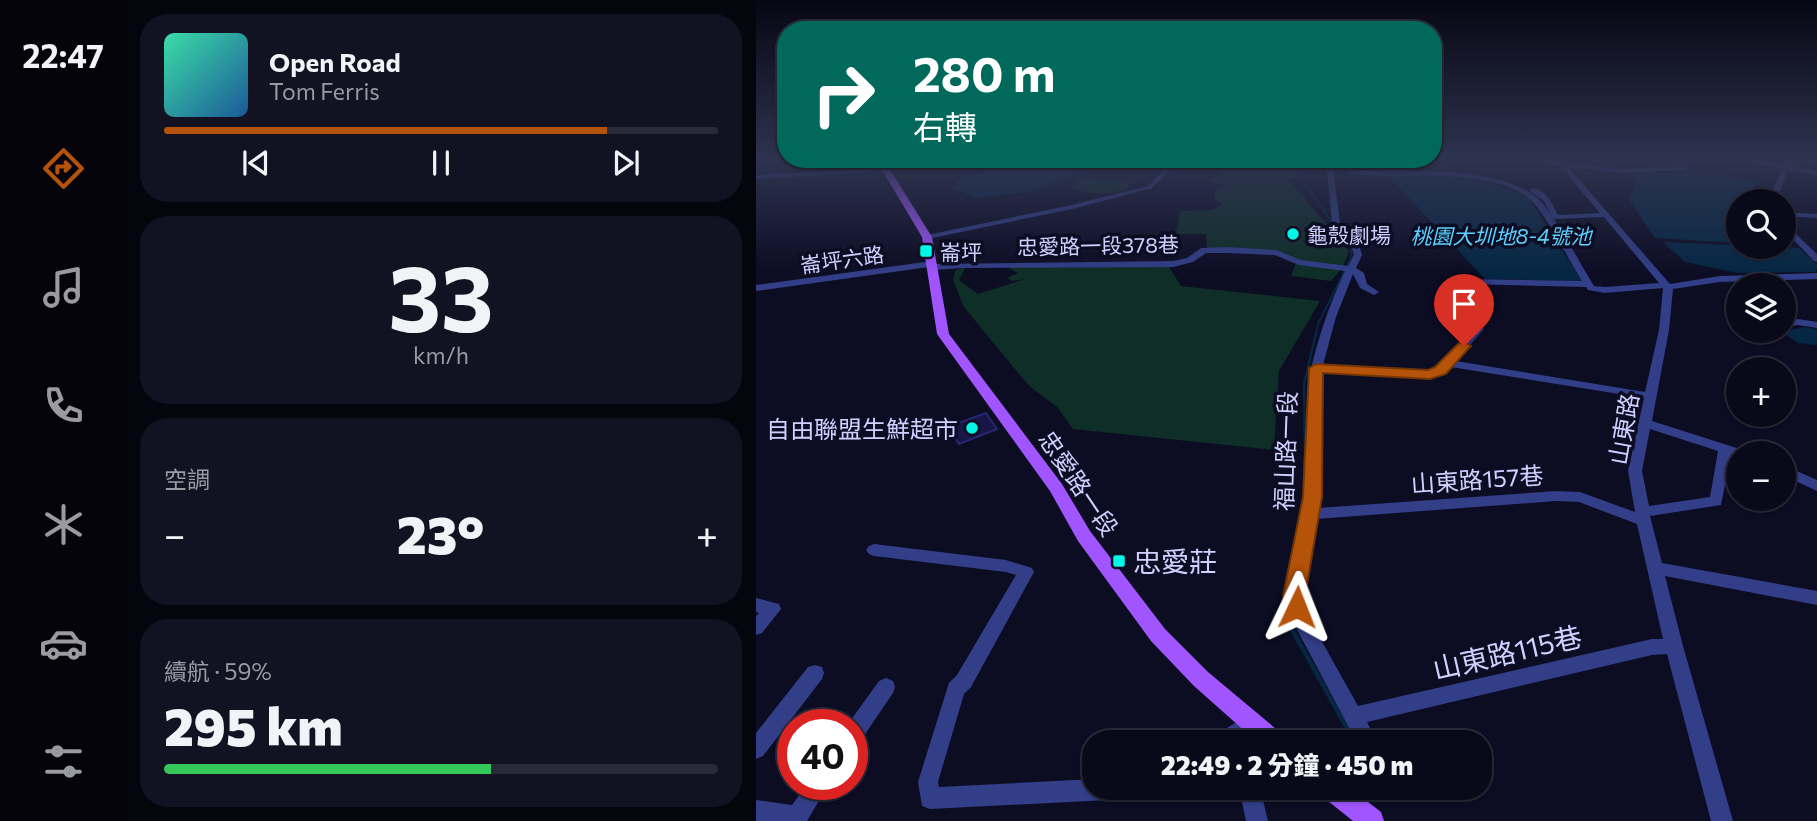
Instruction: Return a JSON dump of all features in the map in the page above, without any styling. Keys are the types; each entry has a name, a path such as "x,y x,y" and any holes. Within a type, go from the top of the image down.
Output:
{"main road":[{"path":"904,198 928,237"},
{"name":"忠愛路一段","path":"928,237 943,334 1056,488 1084,536 1158,635 1249,730"},
{"path":"1350,800 1372,821"}],"street":[{"path":"928,237 1106,198"},
{"name":"福山路一段","path":"1333,198 1336,223 1355,244 1358,255 1347,269 1325,329 1316,368 1311,514 1294,596 1303,624 1361,730"},
{"path":"1532,198 1539,204 1587,284"},
{"path":"1544,198 1559,218 1607,215"},
{"path":"1592,198 1667,286"},
{"path":"1796,215 1817,216"},
{"path":"1796,237 1817,259"},
{"name":"忠愛路一段378巷","path":"932,265 1173,264 1190,260 1210,249 1276,253 1312,265 1347,269"},
{"name":"崙坪六路","path":"756,288 932,265"},
{"path":"1347,269 1359,273 1363,286 1374,292"},
{"path":"1468,282 1587,284 1605,290 1720,279 1815,277"},
{"name":"山東路","path":"1667,286 1664,330 1635,471 1674,646 1722,821"},
{"path":"1796,322 1817,325"},
{"path":"1316,368 1430,375 1441,370 1479,328"},
{"path":"1447,363 1651,396"},
{"path":"1646,423 1726,449"},
{"path":"1643,516 1716,501 1726,468"},
{"path":"1796,476 1817,486"},
{"name":"山東路157巷","path":"1311,514 1580,497 1643,516"},
{"path":"874,550 1006,566 1026,572 964,681 956,689 928,782 930,798 1082,790"},
{"path":"1657,568 1817,598"},
{"path":"756,605 773,610 756,628"},
{"name":"山東路115巷","path":"1353,716 1653,647 1674,646"},
{"path":"756,749 815,673"},
{"path":"868,713 886,687"},
{"path":"756,811 797,817 808,800"},
{"path":"1253,800 1257,821"}],"green space":[{"path":"1214,198 1304,198 1349,251 1343,267 1331,281 1291,276 1297,261 1278,253 1207,248 1206,234 1176,234 1180,211 1212,210 1222,205"},
{"path":"1168,265 1181,286 1320,301 1279,371 1274,450 1073,429 1057,407 1029,386 963,306 953,279 955,271 966,266 959,280 978,294 1025,279 1012,281 1007,278 1018,273 1006,266"}],"water":[{"name":"桃園大圳地8-4號池","path":"1409,198 1529,198 1582,281 1485,279"},
{"path":"1630,198 1726,198 1726,242 1655,238"},
{"path":"1663,242 1726,245 1726,259 1796,259 1796,248 1799,248 1817,264 1817,269 1815,272 1738,273 1685,262"},
{"path":"1796,329 1817,329 1817,345 1796,342"}],"building":[{"name":"自由聯盟生鮮超市","path":"986,413 997,429 959,444 948,427"}],"waterway":[{"path":"1315,198 1351,249 1352,256 1318,324 1316,335"},
{"path":"1305,459 1304,384 1316,333"},
{"path":"1286,618 1282,612 1305,491 1305,459"},
{"path":"1285,617 1347,730"}],"place":[{"name":"龜殼劇場","path":"1293,234"},
{"name":"崙坪","path":"926,251"},
{"name":"自由聯盟生鮮超市","path":"972,428"},
{"name":"忠愛莊","path":"1119,561"}],"route":[{"path":"1297,607 1294,596 1313,497 1316,368 1430,375 1441,370 1464,346"}]}
